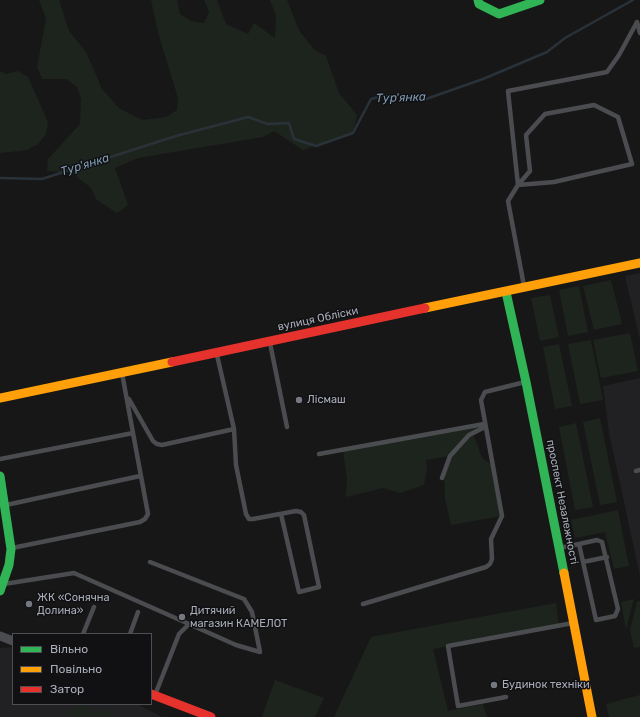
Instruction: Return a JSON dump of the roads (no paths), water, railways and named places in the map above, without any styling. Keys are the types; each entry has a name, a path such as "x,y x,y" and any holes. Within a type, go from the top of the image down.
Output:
{"main road":[{"path":"478,0 479,4 499,14 540,0"},
{"name":"вулиця Обліски","path":"0,398 640,263"},
{"name":"проспект Незалежності","path":"506,292 526,382 592,717"},
{"path":"0,476 6,505 11,549 9,566 1,588"},
{"path":"153,694 211,717"}],"street":[{"path":"0,636 12,641"}],"lane":[{"path":"518,185 508,92 607,72 619,56 637,22 640,33"},
{"path":"518,185 554,182 632,164 618,117 594,105 545,114 526,135 530,170 518,185 508,201 525,287"},
{"path":"269,342 287,427"},
{"path":"217,353 234,429 236,465 246,514 248,518 253,519 296,511 301,512 304,515 319,587 299,592 281,514"},
{"path":"11,549 140,522 145,519 148,514 122,372"},
{"path":"363,604 486,567 490,564 492,559 491,539 502,516 484,426 481,400 485,392 526,382"},
{"path":"127,395 153,441 157,444 162,445 234,429"},
{"path":"319,454 484,426"},
{"path":"442,478 450,456 469,435 484,426"},
{"path":"0,460 133,433"},
{"path":"6,505 140,476"},
{"path":"559,548 579,544 601,541 604,545 607,557 618,610 615,616 596,620 579,544"},
{"path":"583,562 607,557"},
{"path":"1,588 74,574 236,644 260,652 252,612 244,599 150,562"},
{"path":"82,633 94,607"},
{"path":"130,633 138,612"},
{"path":"506,697 458,706 448,646 573,623"},
{"path":"153,694 179,634 189,624"}],"waterway":[{"name":"Тур'янка","path":"0,178 42,179 176,136 248,117 268,124 289,123 294,139 316,146 353,133 371,99 382,96 406,96 426,99 483,79 547,52 565,38 633,0"}],"place":[{"name":"Лісмаш","path":"299,400"},
{"name":"ЖК «Сонячна Долина»","path":"29,604"},
{"name":"Дитячий магазин КАМЕЛОТ","path":"182,617"},
{"name":"Будинок техніки","path":"494,685"}]}
